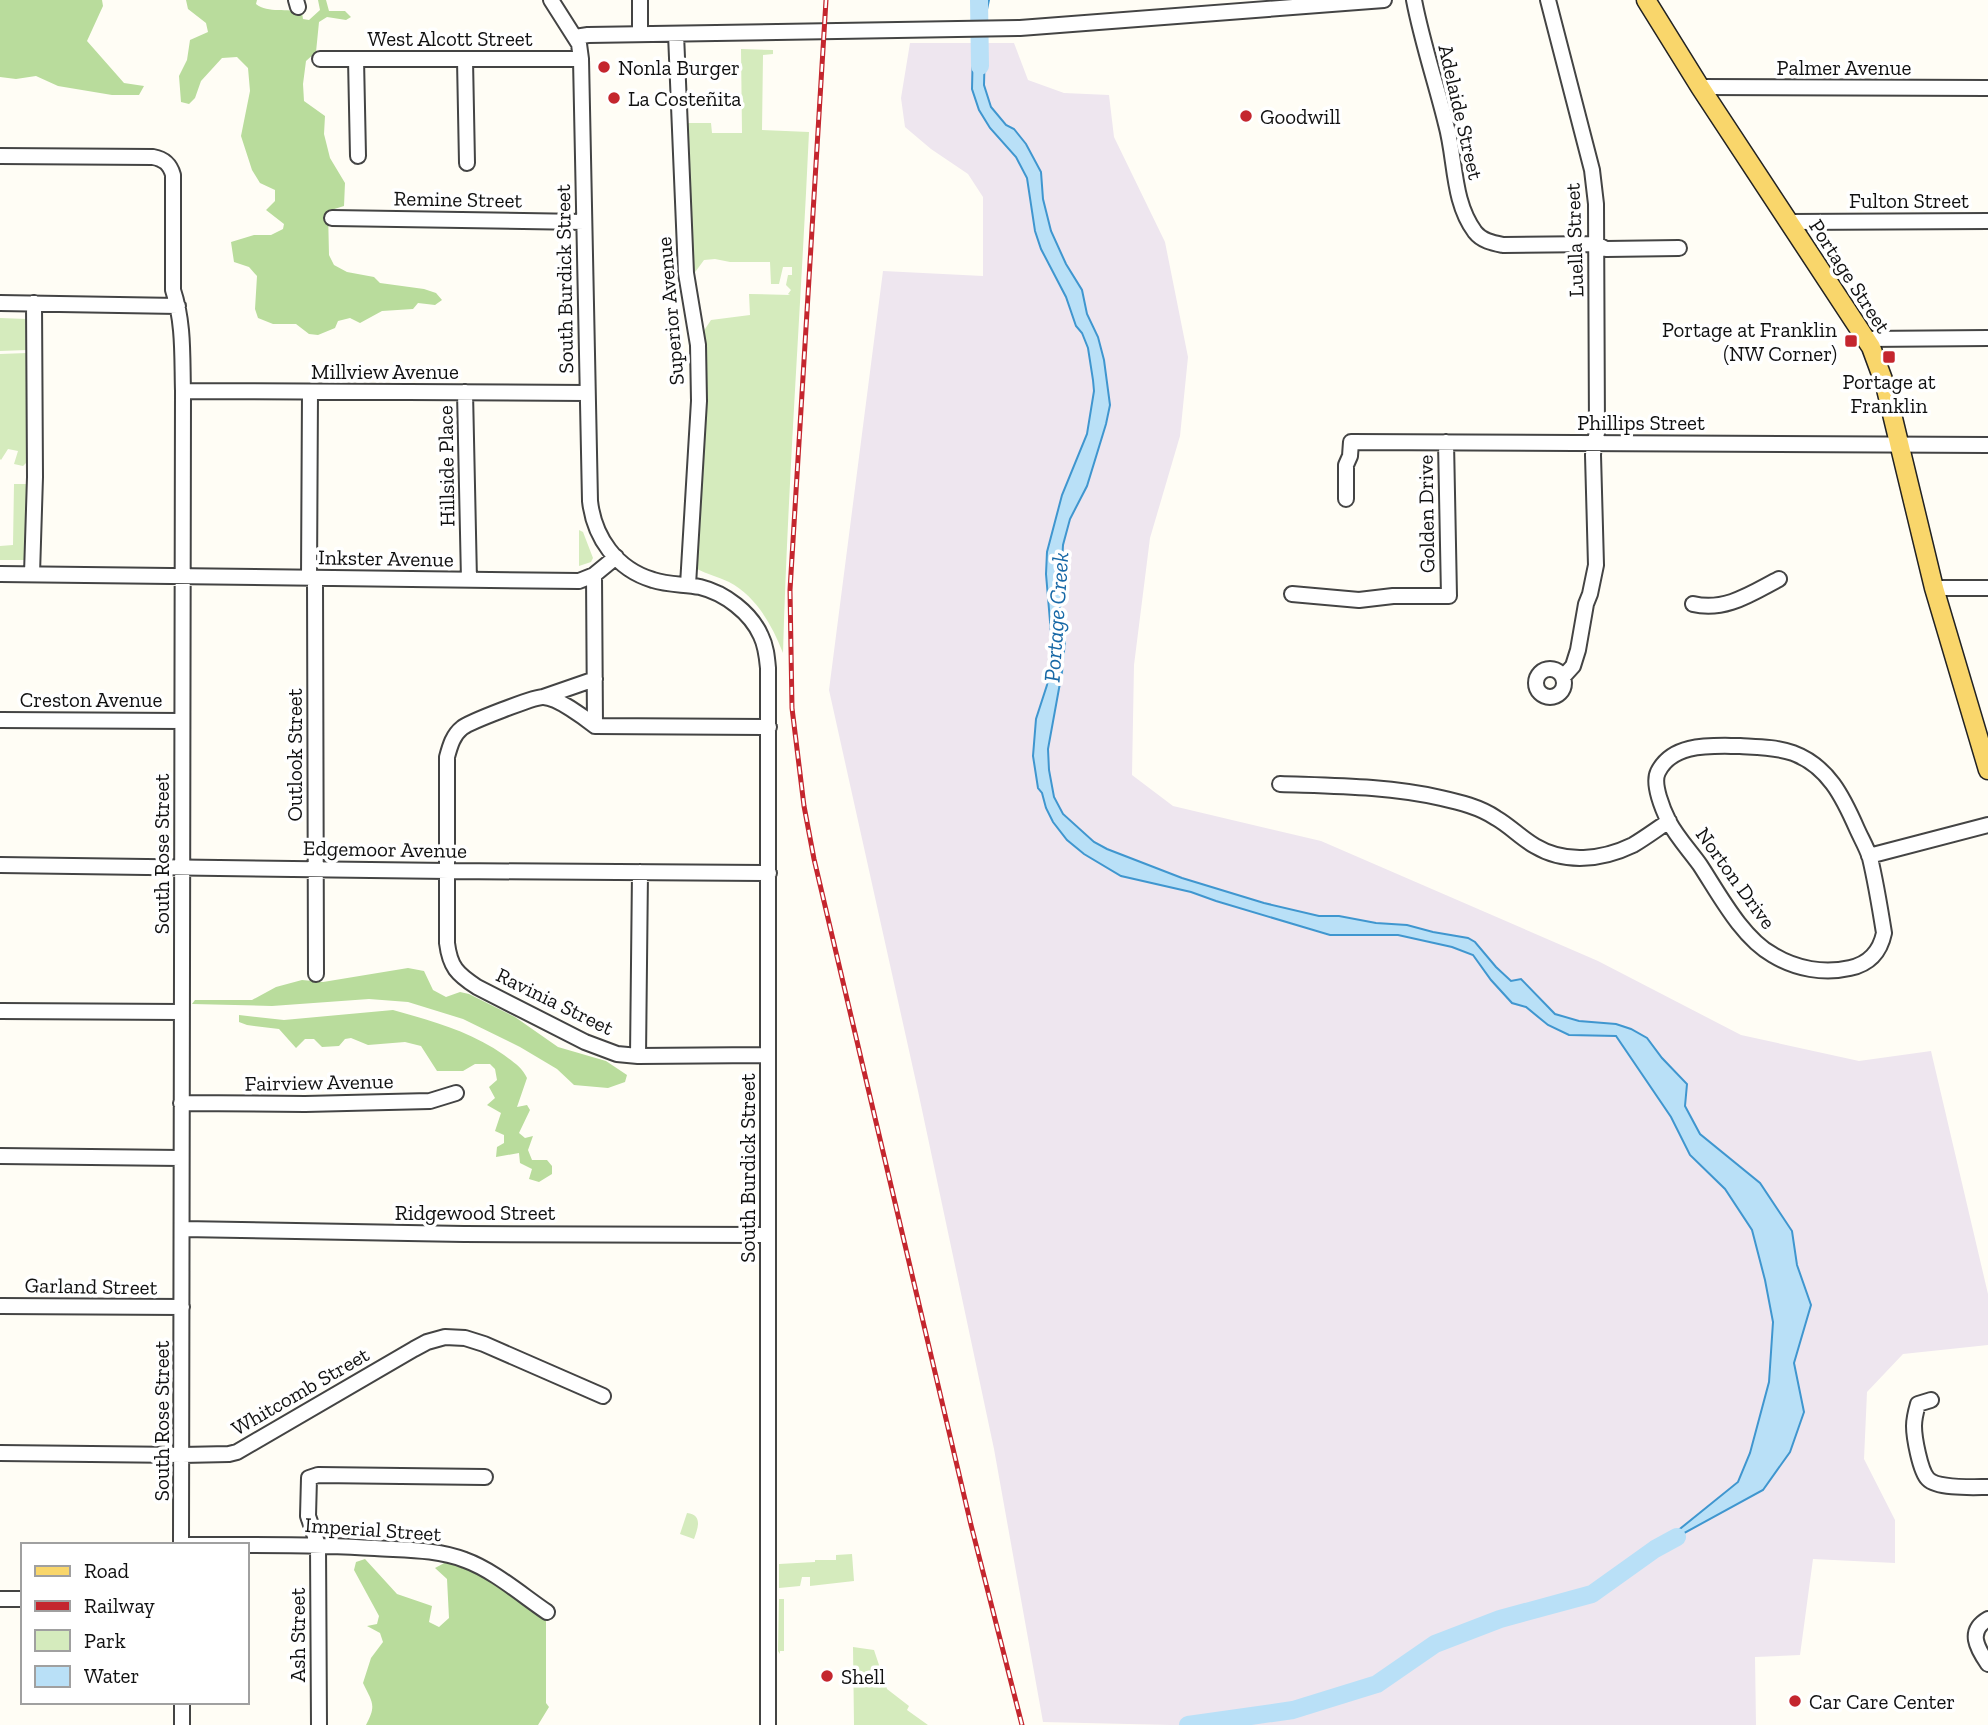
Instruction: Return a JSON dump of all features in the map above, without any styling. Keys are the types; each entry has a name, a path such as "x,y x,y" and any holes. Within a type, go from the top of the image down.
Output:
{"main road":[{"name":"Portage Street","path":"1646,0 1871,347 1885,385 1934,588 1983,737 1988,771"}],"street":[{"name":"South Burdick Street","path":"551,0 579,44 581,59 592,515 604,545 616,558"},
{"path":"640,0 640,34"},
{"path":"575,37 824,30 987,30 1384,0"},
{"name":"Adelaide Street","path":"1413,0 1453,150 1457,190 1474,230 1481,238 1503,245 1597,244"},
{"name":"Luella Street","path":"1548,0 1592,170 1596,204 1597,433 1594,443"},
{"name":"Superior Avenue","path":"676,34 686,273 698,345 699,401 688,585"},
{"name":"West Alcott Street","path":"320,59 581,59"},
{"path":"355,59 358,156"},
{"path":"465,60 467,163"},
{"name":"Palmer Avenue","path":"1700,87 1988,88"},
{"name":"South Rose Street","path":"0,156 159,158 169,166 173,175 173,290 182,333 183,391 181,1543"},
{"name":"Remine Street","path":"332,218 584,222"},
{"name":"Fulton Street","path":"1789,222 1988,221"},
{"path":"1597,244 1606,249 1679,248"},
{"path":"0,303 178,306"},
{"path":"32,574 35,477 34,303"},
{"path":"1866,339 1988,338"},
{"name":"Millview Avenue","path":"183,391 587,393"},
{"name":"Outlook Street","path":"310,392 316,974"},
{"name":"Hillside Place","path":"465,393 469,580"},
{"name":"Phillips Street","path":"1346,499 1346,465 1351,442 1988,445"},
{"name":"Golden Drive","path":"1292,594 1359,600 1393,596 1449,596 1446,442"},
{"path":"1563,677 1573,666 1578,650 1596,565 1594,443"},
{"path":"616,558 644,577 688,585"},
{"name":"Inkster Avenue","path":"0,574 579,581 594,575 616,558"},
{"path":"594,575 595,726"},
{"path":"1693,604 1723,605 1737,601 1779,579"},
{"name":"South Burdick Street","path":"688,585 724,597 748,617 762,637 768,667 768,1725"},
{"path":"1934,588 1988,588"},
{"path":"447,871 447,757 455,736 474,720 595,679"},
{"path":"543,697 560,703 595,726 769,727"},
{"name":"Creston Avenue","path":"0,720 182,721"},
{"path":"1280,784 1354,786 1440,797 1494,816 1546,852 1569,858 1588,858 1623,849 1669,821 1655,781 1658,771 1667,759 1692,748 1740,746 1776,749 1803,758 1817,767 1831,779 1848,808 1869,856 1988,825"},
{"name":"Norton Drive","path":"1669,821 1753,940 1772,955 1812,970 1830,971 1859,966 1869,960 1882,943 1884,933 1869,856"},
{"name":"Edgemoor Avenue","path":"0,865 768,873"},
{"name":"Ravinia Street","path":"447,871 447,943 450,962 463,978 477,987 585,1042 617,1054 768,1055"},
{"path":"638,1056 640,872"},
{"path":"0,1011 181,1012"},
{"name":"Fairview Avenue","path":"181,1103 430,1101 456,1093"},
{"path":"0,1156 181,1157"},
{"name":"Ridgewood Street","path":"183,1229 464,1234 768,1235"},
{"name":"Garland Street","path":"0,1306 182,1307"},
{"name":"Whitcomb Street","path":"0,1453 229,1454 247,1448 426,1342 445,1338 462,1337 484,1344 603,1396"},
{"path":"1925,1402 1914,1424 1923,1471 1928,1479 1951,1486 1988,1487"},
{"name":"Ash Street","path":"319,1725 318,1545 307,1516 309,1478 318,1475 485,1477"},
{"name":"Imperial Street","path":"248,1545 318,1545 425,1551 450,1555 487,1571 547,1612"},
{"path":"0,1599 21,1599"},
{"path":"1988,1619 1979,1626 1975,1634 1978,1647 1988,1664"},
{"path":"182,1704 182,1725"}],"shaded area":[{"path":"910,43 1014,43 1028,80 1064,93 1109,95 1114,137 1165,242 1188,357 1180,436 1150,538 1134,665 1132,775 1173,806 1321,841 1598,961 1741,1035 1859,1061 1931,1051 1988,1294 1988,1345 1903,1354 1867,1392 1864,1459 1895,1520 1895,1563 1813,1559 1800,1655 1755,1657 1756,1725 1171,1725 1043,1722 994,1449 829,690 883,271 983,276 983,197 968,174 905,127 901,98"}],"green space":[{"path":"0,0 102,0 103,6 87,41 124,83 144,86 139,95 112,95 58,86 36,76 16,79 0,77"},
{"path":"186,0 257,0 256,4 261,7 296,11 302,13 303,19 309,20 320,10 318,0 326,0 329,11 345,11 351,17 346,20 327,17 319,22 316,52 306,61 303,84 304,101 325,116 324,134 330,158 345,183 344,206 328,211 329,255 334,265 347,272 374,277 380,283 424,289 436,293 442,300 435,305 418,303 413,309 382,311 360,323 350,318 338,321 335,328 318,335 309,334 296,324 273,324 258,318 255,309 257,276 249,267 234,262 231,242 254,235 271,235 283,229 284,224 266,210 275,201 275,190 260,183 252,170 241,136 250,91 248,68 237,57 222,58 201,81 195,98 189,104 181,102 179,76 187,60 190,40 208,32 206,23 188,9"},
{"path":"741,49 773,50 773,54 763,55 762,130 809,132 783,653 768,622 747,595 729,582 697,569 703,451 701,335 711,320 750,315 749,294 790,295 788,294 791,290 786,285 788,275 792,275 792,267 783,267 779,284 771,284 770,262 704,260 693,275 683,123 711,123 712,133 742,133"},
{"path":"0,318 27,319 27,350 0,351"},
{"path":"27,353 26,463 23,466 14,464 18,451 8,449 0,459 0,354"},
{"path":"14,484 26,484 26,560 0,560 0,546 13,545"},
{"path":"579,530 583,532 593,558 591,562 579,566"},
{"path":"408,968 424,971 433,990 446,997 460,992 469,994 515,1017 558,1047 606,1061 627,1075 625,1082 608,1088 574,1085 557,1069 520,1047 463,1019 408,1002 369,999 272,1006 192,1004 195,1000 252,1000 276,987 302,980 323,982"},
{"path":"393,1010 464,1033 504,1055 520,1068 527,1078 517,1107 527,1105 530,1110 519,1133 525,1138 533,1136 528,1150 532,1160 547,1160 552,1166 552,1174 539,1182 529,1179 532,1169 520,1163 519,1153 496,1157 497,1147 504,1143 504,1135 495,1131 501,1113 487,1105 495,1098 489,1087 497,1080 495,1069 490,1064 475,1064 463,1071 437,1071 421,1046 405,1042 368,1045 351,1038 345,1039 339,1046 322,1047 314,1039 305,1039 296,1048 279,1029 239,1022 239,1015 284,1020"},
{"path":"687,1513 697,1519 694,1539 680,1534"},
{"path":"852,1554 854,1581 810,1586 810,1577 802,1577 800,1586 779,1588 779,1564 836,1560 836,1555"},
{"path":"365,1559 397,1594 432,1606 429,1622 439,1627 449,1618 447,1579 435,1568 450,1560 468,1564 546,1616 546,1703 549,1707 538,1725 366,1725 372,1704 363,1683 371,1658 383,1642 380,1633 367,1626 377,1624 379,1616 354,1570 356,1562"},
{"path":"779,1599 784,1599 784,1651 780,1651 780,1654 778,1651"},
{"path":"853,1647 874,1650 887,1689 909,1706 907,1710 928,1725 854,1725"}],"water":[{"path":"972,0 989,0 985,19 972,19"},
{"path":"973,44 985,45 984,85 991,107 1026,144 1041,172 1043,199 1051,231 1082,290 1087,314 1098,337 1110,405 1087,486 1070,519 1063,545 1063,594 1060,608 1065,641 1048,749 1054,797 1063,814 1094,842 1107,849 1182,878 1264,903 1319,916 1407,925 1468,938 1475,942 1511,981 1521,979 1555,1014 1579,1021 1616,1024 1647,1038 1687,1084 1685,1106 1700,1134 1760,1183 1792,1231 1797,1265 1811,1305 1794,1363 1804,1412 1790,1452 1763,1490 1655,1549 1738,1482 1750,1453 1769,1382 1773,1322 1752,1230 1725,1189 1690,1155 1671,1117 1616,1036 1569,1035 1548,1025 1526,1007 1512,1003 1473,955 1452,947 1398,935 1330,935 1191,892 1121,876 1084,854 1067,840 1046,808 1038,788 1033,756 1036,719 1047,685 1051,659 1047,552 1062,495 1087,434 1094,391 1093,380 1088,348 1035,231 1027,178 1016,157 990,128 979,110 972,89"}],"waterway":[{"name":"Portage Creek","path":"979,0 980,66"},
{"path":"1188,1725 1293,1710 1377,1684 1435,1644 1500,1619 1592,1594 1655,1549 1677,1537"}],"railway":[{"path":"826,0 790,590 792,708 804,806 814,859 971,1525 1022,1725"}],"place":[{"name":"Nonla Burger","path":"604,67"},
{"name":"La Costeñita","path":"614,98"},
{"name":"Goodwill","path":"1246,116"},
{"name":"Portage at Franklin (NW Corner)","path":"1851,341"},
{"name":"Portage at Franklin","path":"1889,357"},
{"name":"Shell","path":"827,1676"},
{"name":"Car Care Center","path":"1795,1701"}]}
